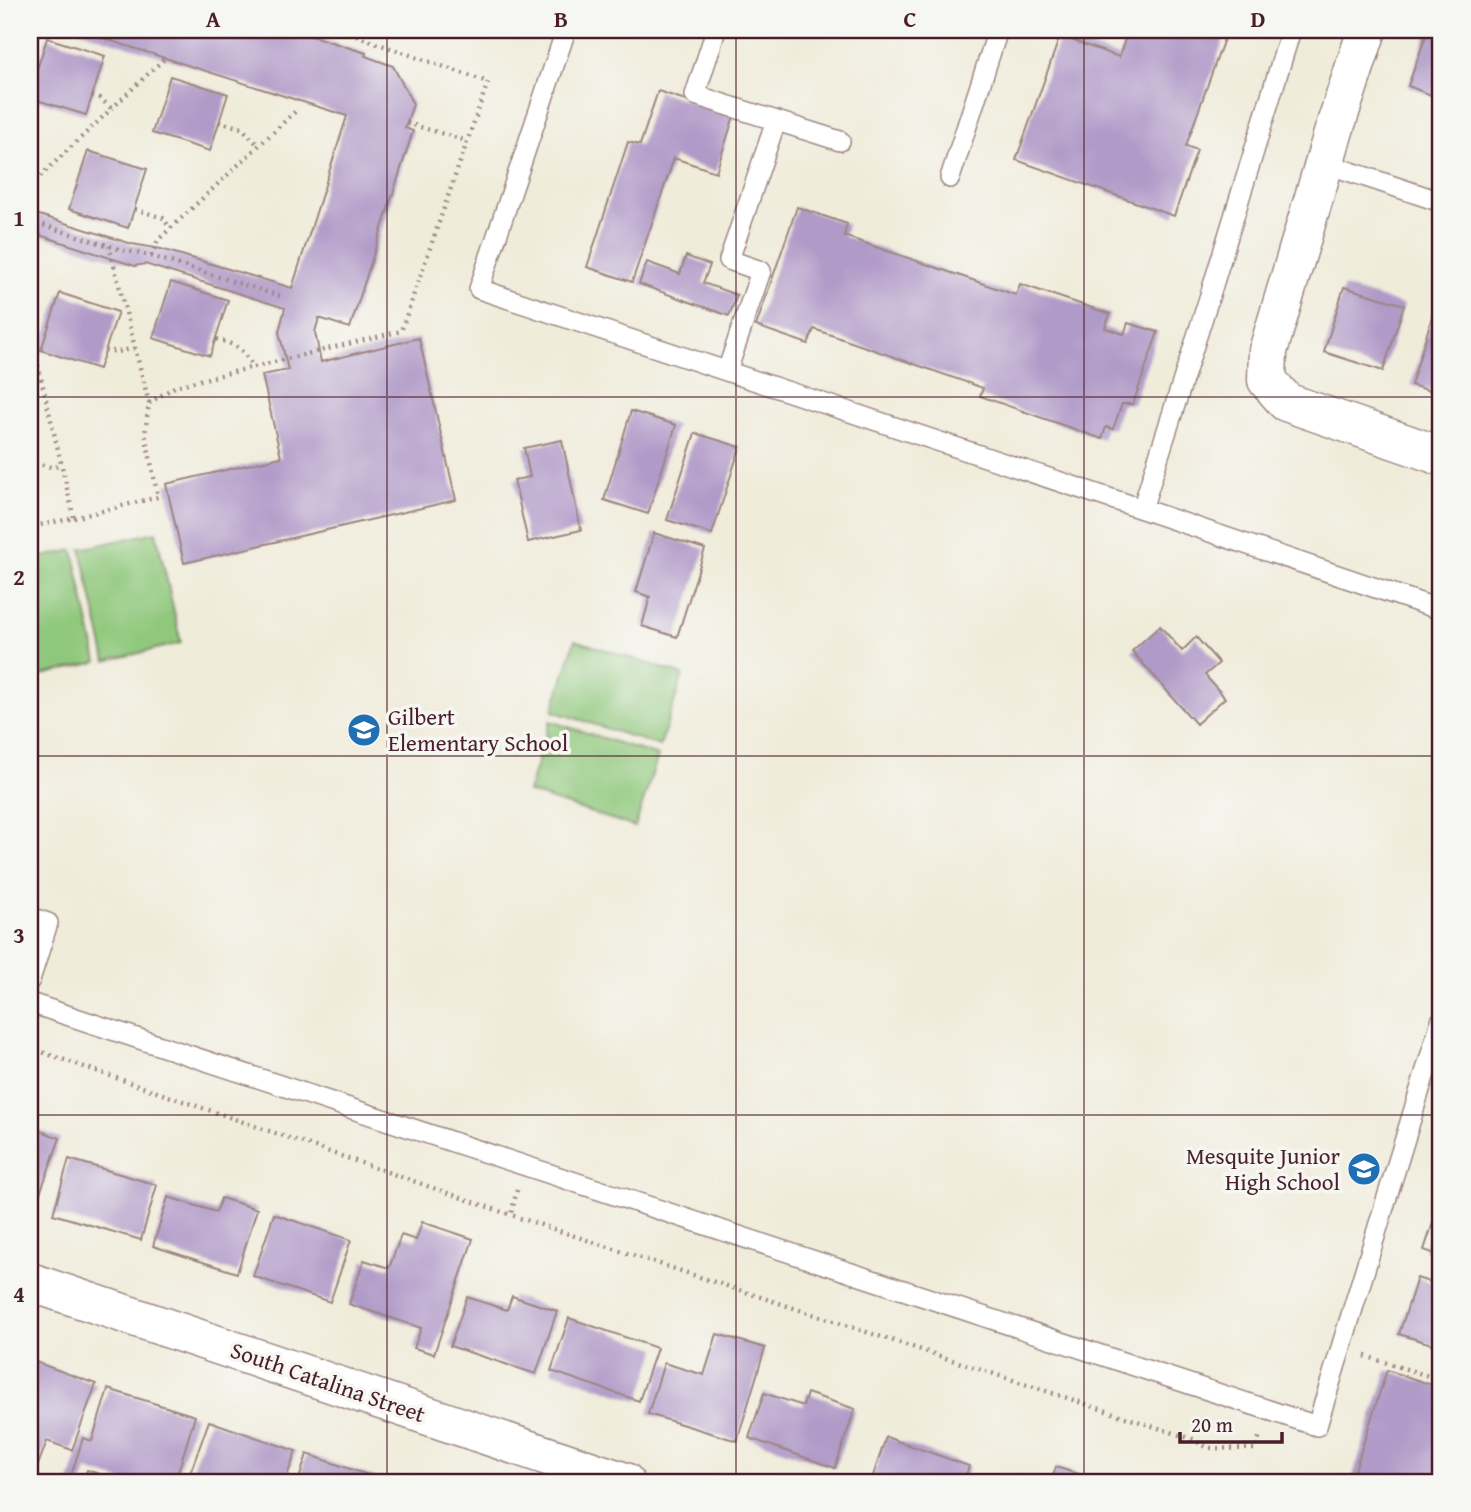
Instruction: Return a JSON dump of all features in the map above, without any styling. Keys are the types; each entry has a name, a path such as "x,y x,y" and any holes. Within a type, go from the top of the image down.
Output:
{"street":[{"path":"1367,30 1268,351 1267,380 1286,402 1441,456"},
{"name":"South Catalina Street","path":"30,1282 625,1482"}],"lane":[{"path":"566,30 479,289 1441,610"},
{"path":"716,30 695,95 840,141"},
{"path":"950,178 998,30"},
{"path":"1142,509 1292,30"},
{"path":"727,371 761,271 729,260 776,121"},
{"path":"1324,163 1441,202"},
{"path":"30,917 48,923 30,980"},
{"path":"30,1003 1317,1426 1441,1021"}],"path":[{"path":"30,41 42,30"},
{"path":"149,403 176,386 401,331 488,82 338,30"},
{"path":"30,186 165,58"},
{"path":"92,96 100,98 112,109"},
{"path":"150,256 158,240 170,228 298,109"},
{"path":"219,122 242,128 259,146"},
{"path":"407,122 467,141"},
{"path":"135,209 163,218 170,228"},
{"path":"30,221 283,297"},
{"path":"30,527 158,497 145,433 149,403 109,246"},
{"path":"30,331 74,518"},
{"path":"216,339 237,345 253,367"},
{"path":"105,349 118,352 135,348"},
{"path":"35,463 51,467 62,466"},
{"path":"30,1048 511,1215 1192,1439 1208,1448 1256,1448 1268,1411"},
{"path":"511,1215 524,1166"},
{"path":"1341,1349 1441,1380"}],"green space":[{"path":"156,532 181,643 106,661 81,549"},
{"path":"73,550 97,662 30,678 30,560"},
{"path":"575,640 683,675 660,746 553,711"},
{"path":"550,721 658,756 635,827 528,792"}],"building":[{"path":"77,30 293,30 366,53 365,56 393,66 413,104 405,128 413,131 350,328 319,318 315,332 321,362 419,338 456,500 184,563 166,484 281,457 262,375 288,370 279,332 285,308 145,264 135,266 30,232 30,212 132,244 161,249 292,288 347,116"},
{"path":"1128,30 1227,30 1186,146 1197,150 1174,216 1016,160 1060,36 1119,57"},
{"path":"1428,30 1441,30 1441,99 1408,86"},
{"path":"47,38 105,56 86,115 30,98"},
{"path":"170,76 228,94 210,151 152,133"},
{"path":"658,91 734,116 716,172 674,158 632,282 587,267 628,142 640,145"},
{"path":"88,151 147,169 128,228 69,209"},
{"path":"797,207 847,224 844,236 1016,295 1020,284 1110,314 1105,328 1124,334 1128,323 1158,332 1133,404 1122,404 1113,429 1106,427 1102,439 980,396 983,388 814,329 808,344 756,326"},
{"path":"686,256 710,265 703,283 737,295 729,316 639,284 647,262 680,274"},
{"path":"171,282 228,300 210,356 153,338"},
{"path":"1344,287 1404,305 1383,371 1324,352"},
{"path":"1441,288 1441,394 1411,385"},
{"path":"60,293 118,312 99,369 41,350"},
{"path":"631,411 676,425 648,514 604,500"},
{"path":"695,433 740,447 712,534 667,520"},
{"path":"562,440 581,530 528,542 514,480 530,477 524,448"},
{"path":"654,533 705,549 677,637 642,626 650,597 636,592"},
{"path":"1160,626 1182,651 1196,637 1219,663 1205,675 1225,698 1196,724 1132,651"},
{"path":"30,1127 60,1138 35,1207 30,1205"},
{"path":"69,1159 157,1185 141,1240 53,1214"},
{"path":"168,1197 216,1212 221,1198 257,1209 237,1273 153,1246"},
{"path":"1441,1199 1441,1256 1424,1250"},
{"path":"274,1214 351,1240 330,1302 253,1276"},
{"path":"422,1222 473,1239 434,1354 414,1348 421,1328 349,1304 364,1260 389,1268 401,1235 416,1240"},
{"path":"1417,1278 1441,1286 1441,1347 1399,1334"},
{"path":"512,1296 557,1311 536,1374 450,1346 467,1297 507,1310"},
{"path":"569,1318 657,1348 639,1401 551,1371"},
{"path":"717,1334 765,1348 737,1441 648,1414 664,1363 704,1375"},
{"path":"30,1360 96,1384 72,1450 47,1441 38,1465 30,1462"},
{"path":"1387,1370 1441,1388 1441,1482 1351,1482"},
{"path":"108,1389 195,1416 175,1482 126,1482 87,1470 83,1482 69,1482 83,1438 92,1441"},
{"path":"764,1393 803,1406 807,1393 855,1409 835,1468 749,1438"},
{"path":"209,1421 296,1451 285,1482 187,1482"},
{"path":"886,1437 969,1466 964,1482 871,1482"},
{"path":"307,1454 388,1482 298,1482"},
{"path":"1056,1467 1102,1482 1051,1482"}],"place":[{"name":"Gilbert Elementary School","path":"364,730"},
{"name":"Mesquite Junior High School","path":"1364,1169"}]}
